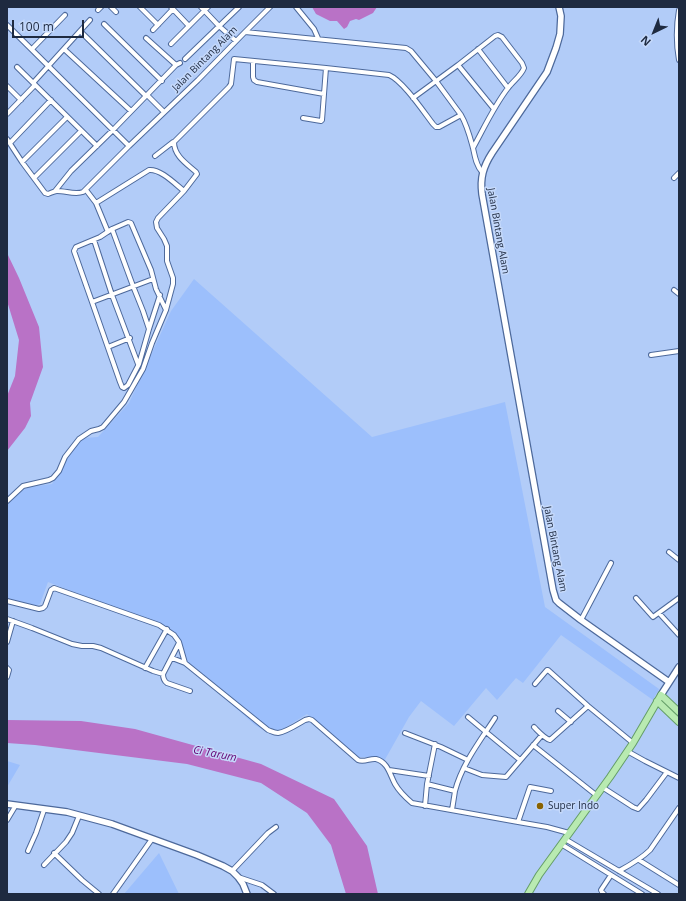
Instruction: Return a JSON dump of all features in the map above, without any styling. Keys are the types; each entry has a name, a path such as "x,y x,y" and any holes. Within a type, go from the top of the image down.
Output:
{"main road":[{"path":"659,698 679,712"},
{"path":"659,698 679,722"},
{"path":"528,894 539,875 627,751 659,698"}],"street":[{"path":"111,7 116,12"},
{"path":"140,7 158,25"},
{"path":"185,59 239,7"},
{"path":"245,32 270,7"},
{"path":"296,7 314,29 318,38"},
{"path":"482,172 486,162 547,72 560,34 561,16 559,7"},
{"path":"153,30 172,8 189,26"},
{"path":"171,44 204,8 219,26 236,41"},
{"path":"679,10 676,35 679,60"},
{"path":"32,49 65,16"},
{"path":"7,114 21,100 48,66 90,20"},
{"path":"104,24 162,80"},
{"path":"7,25 129,146"},
{"path":"80,31 164,112"},
{"name":"Jalan Bintang Alam","path":"86,190 245,32 318,38 406,48 411,51 436,81 461,115 466,124 474,157 482,172 482,194 553,590 558,602 669,682"},
{"path":"413,98 495,36 500,35 522,63 524,68 523,72 508,88 473,148"},
{"path":"51,100 8,141 45,193 48,194 55,191 71,172 178,64 146,38"},
{"path":"64,48 131,111"},
{"path":"478,49 508,88"},
{"path":"156,156 172,142 174,142 230,85 234,59 389,75 394,77 413,98 436,127 439,127 461,115"},
{"path":"253,61 253,77 257,82 324,94"},
{"path":"458,65 494,110"},
{"path":"17,67 97,146"},
{"path":"303,118 320,121 322,120 326,68"},
{"path":"7,86 21,100"},
{"path":"22,162 67,117"},
{"path":"34,178 81,131"},
{"path":"7,501 23,486 53,478 59,470 65,457 79,439 91,431 99,429 116,413 143,369 166,310 173,284 173,278 167,261 167,246 157,228 156,222 197,174 178,155 174,142"},
{"path":"96,203 149,170 162,173 184,191"},
{"path":"674,178 679,173"},
{"path":"55,191 80,194 86,190 96,203 110,230 149,329"},
{"path":"160,295 139,364 128,385 124,388 120,382 74,251 76,247 94,240 110,230 128,222 131,223 151,270 153,279 160,295 166,310"},
{"path":"94,240 112,294 139,364"},
{"path":"92,302 153,279"},
{"path":"674,290 679,294"},
{"path":"108,347 130,338"},
{"path":"651,355 679,351"},
{"path":"669,552 679,560"},
{"path":"581,620 611,563"},
{"path":"7,601 39,609 43,608 51,590 54,588 160,624 180,642 185,663"},
{"path":"636,598 654,617 679,598"},
{"path":"659,613 679,635"},
{"path":"7,619 72,644 101,648 145,668 163,674"},
{"path":"7,642 13,621"},
{"path":"145,668 167,629"},
{"path":"180,642 163,674 163,677 165,681 190,691"},
{"path":"172,658 185,663 268,730 278,733 309,719 358,760 363,761 377,759 382,762 389,770 394,783 404,797 412,803 547,827 567,836 581,848 658,894"},
{"path":"659,698 679,667"},
{"path":"7,668 9,670 7,677"},
{"path":"535,684 548,670 588,706 633,742"},
{"path":"534,727 548,740 550,740 588,706"},
{"path":"558,711 571,722"},
{"path":"468,717 520,760"},
{"path":"452,810 455,791 464,768 495,718"},
{"path":"405,733 435,744 468,760"},
{"path":"464,768 482,775 506,777 542,735"},
{"path":"425,806 427,784 435,744"},
{"path":"533,745 596,795"},
{"path":"627,751 679,778"},
{"path":"389,770 429,776"},
{"path":"602,787 638,809 667,772"},
{"path":"427,784 455,791"},
{"path":"518,822 530,787 551,791"},
{"path":"7,804 66,812 112,824 203,858 232,871 243,884 247,894"},
{"path":"7,820 16,805"},
{"path":"619,871 639,860 650,850 679,808"},
{"path":"28,851 44,810"},
{"path":"44,865 62,847 80,816"},
{"path":"232,871 268,833 276,827"},
{"path":"113,894 152,839"},
{"path":"561,844 642,894"},
{"path":"577,854 581,848"},
{"path":"54,854 99,894"},
{"path":"639,860 679,885"},
{"path":"604,894 601,890 611,875"},
{"path":"238,877 262,884 274,894"}],"shaded area":[{"path":"194,279 372,437 505,402 545,607 659,689 653,700 561,635 523,683 516,678 497,700 486,688 454,726 421,701 409,717 383,763 374,757 357,757 307,714 278,732 269,733 255,725 187,665 182,644 161,626 48,582 40,604 33,607 7,600 7,503 18,492 30,487 52,484 70,452 84,438 98,437 129,403 171,311"},
{"path":"7,761 20,765 7,787"},
{"path":"159,853 179,894 124,894"}],"water":[{"path":"312,7 377,7 373,13 359,20 356,19 350,21 344,29 337,21 330,21 316,14"},
{"path":"7,253 39,327 43,367 30,403 31,416 25,428 7,451 7,396 15,376 19,340 7,301"},
{"name":"Ci Tarum","path":"7,720 81,721 135,729 261,764 334,799 367,846 378,894 346,894 331,845 307,813 261,783 187,764 35,745 7,743"}],"place":[{"name":"Super Indo","path":"540,806"}]}
